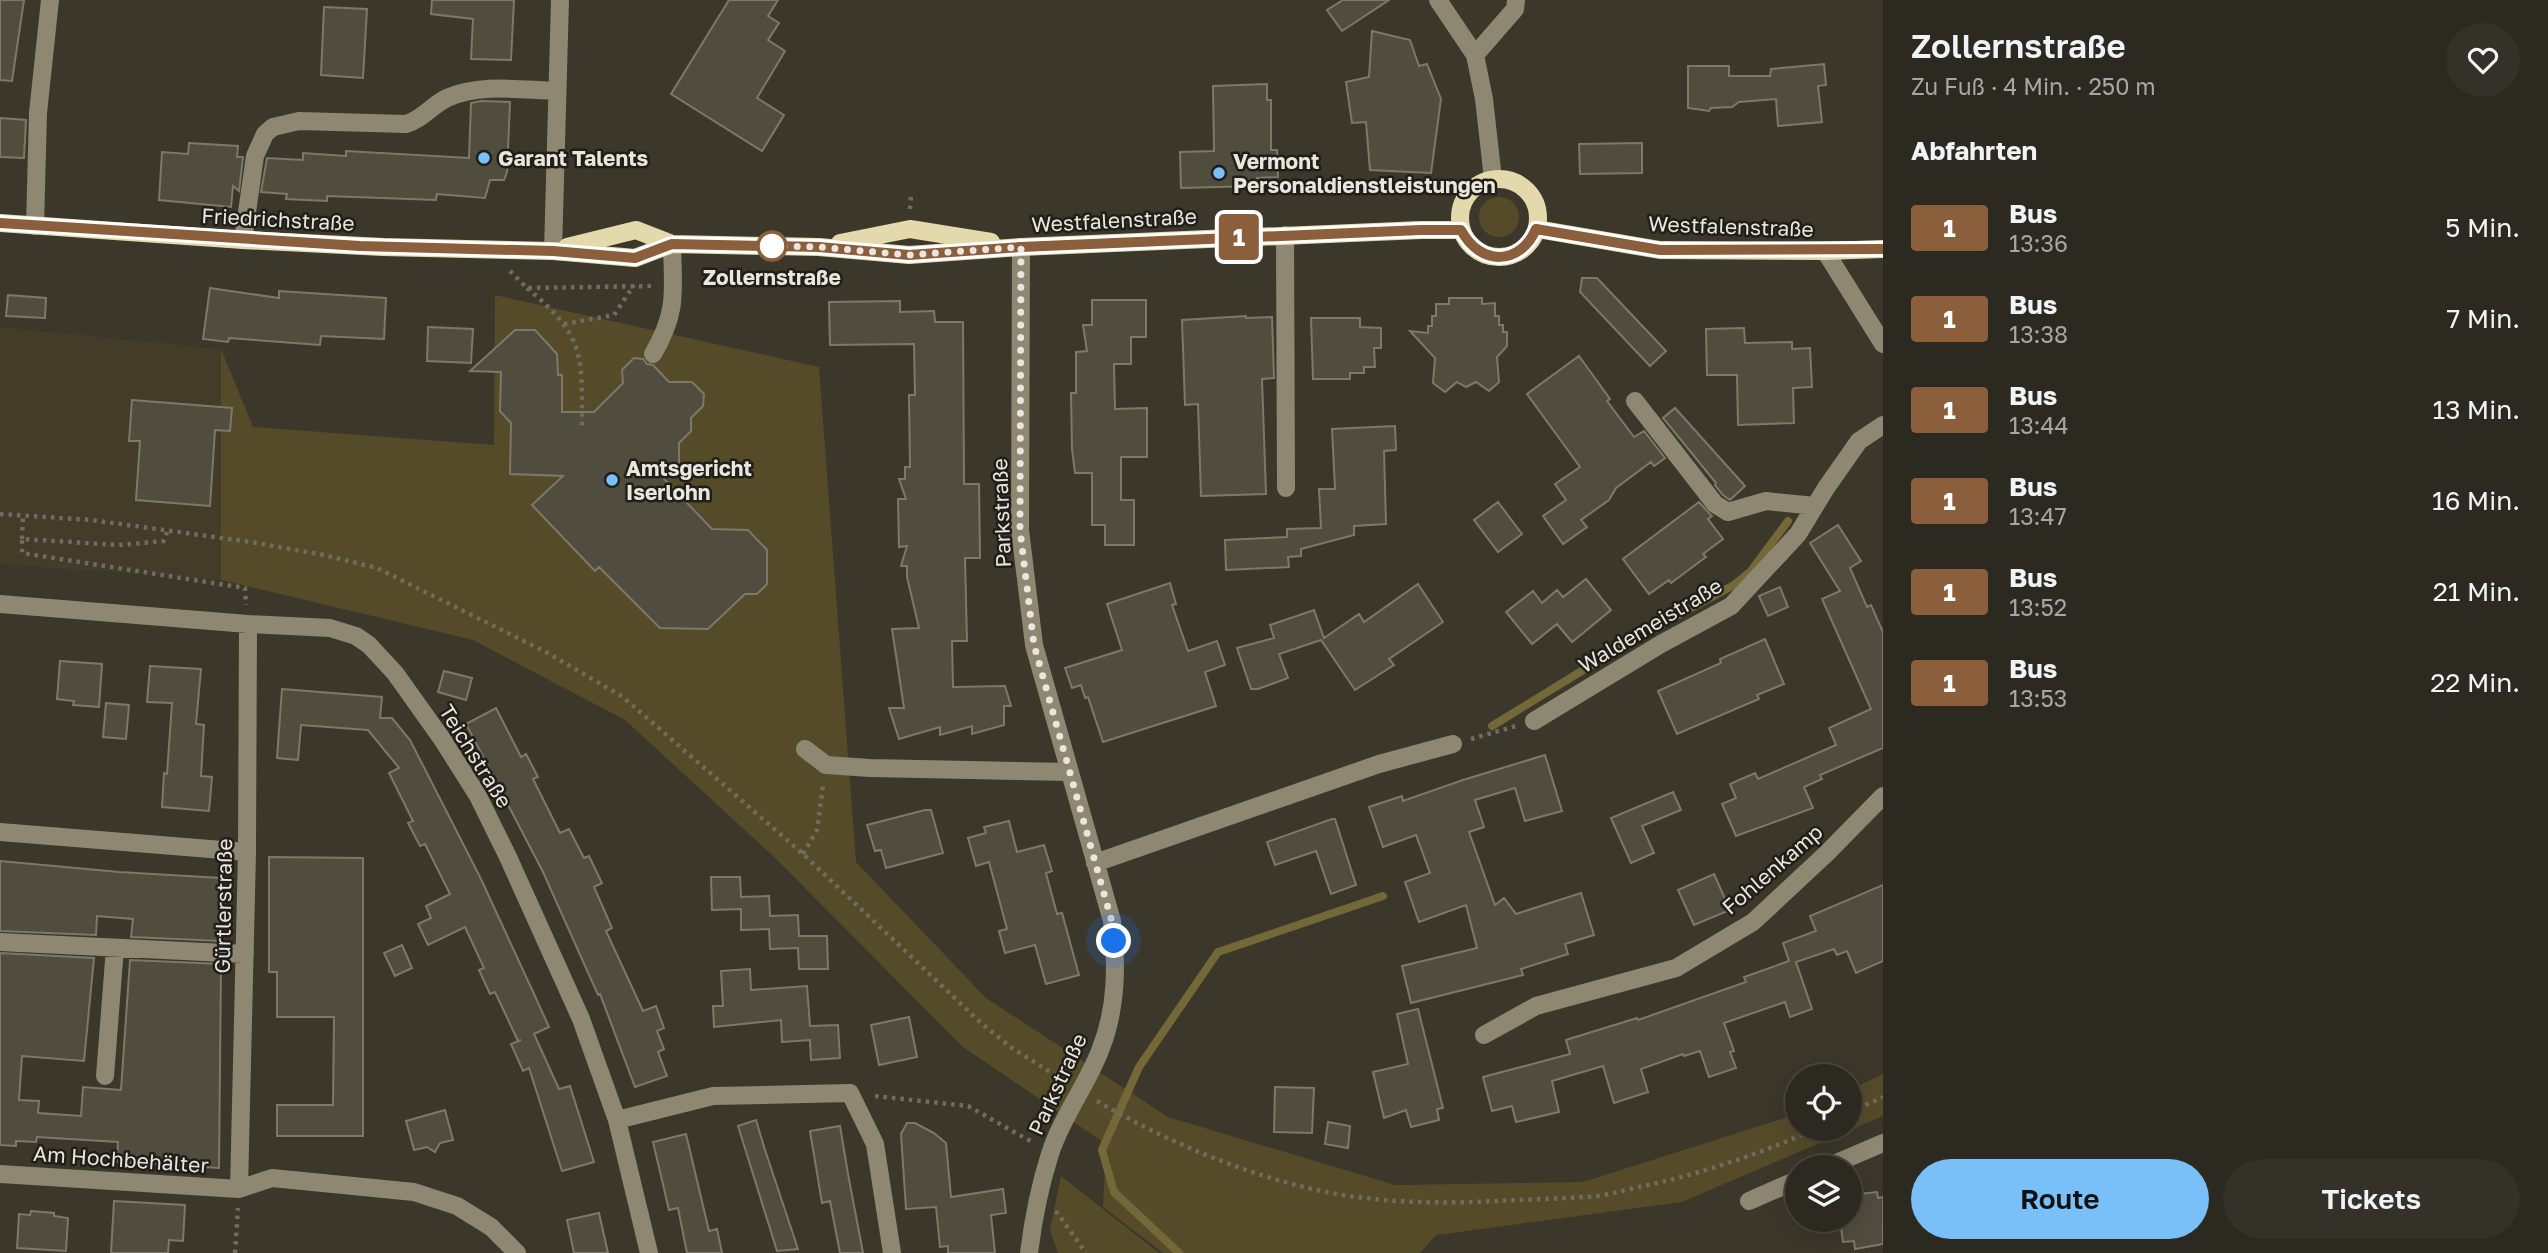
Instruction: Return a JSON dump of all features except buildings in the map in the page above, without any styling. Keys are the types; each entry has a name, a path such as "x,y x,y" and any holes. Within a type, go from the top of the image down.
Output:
{"main road":[{"path":"1493,178 1506,179 1518,183 1528,191 1535,202 1538,215 1536,229 1531,240 1511,255 1486,255 1475,250 1467,241 1461,230 1460,208 1465,197 1482,182 1493,178"},
{"name":"Friedrichstraße","path":"0,223 243,240 553,251 635,258 672,244"},
{"name":"Friedrichstraße","path":"819,247 910,229 1021,247"},
{"name":"Westfalenstraße","path":"1536,229 1660,250 1883,249"},
{"name":"Friedrichstraße","path":"553,251 636,230 672,244 819,247 909,255 1021,247"},
{"name":"Westfalenstraße","path":"1021,247 1461,230"}],"street":[{"path":"35,226 38,113 50,0"},
{"path":"553,251 560,0"},
{"path":"1438,0 1475,55 1484,99 1493,178"},
{"path":"1475,55 1515,9 1516,0"},
{"path":"243,240 255,156 265,134 273,127 299,121 406,124 417,121 442,100 464,92 557,91"},
{"path":"1285,236 1286,488"},
{"path":"653,354 664,334 674,303 672,244"},
{"name":"Parkstraße","path":"1021,247 1020,530 1034,645 1112,922 1116,961 1113,999 1101,1048 1050,1152 1029,1253"},
{"path":"1825,251 1883,344"},
{"path":"1635,401 1716,504 1728,512 1766,501 1815,506"},
{"name":"Waldemeistraße","path":"1534,721 1661,644 1731,606 1798,534 1859,441 1883,425"},
{"name":"Teichstraße","path":"0,604 330,628 356,636 369,645 395,673 442,739 478,796 502,845 581,1019 617,1120 649,1253"},
{"name":"Gürtlerstraße","path":"239,1189 247,852 248,624"},
{"path":"1095,863 1379,764 1453,744"},
{"path":"805,749 826,765 1069,772"},
{"name":"Fohlenkamp","path":"1484,1035 1536,1006 1676,968 1753,922 1883,796"},
{"path":"0,832 247,852"},
{"path":"0,942 245,954"},
{"path":"105,1076 115,948"},
{"path":"617,1120 713,1096 850,1093 875,1144 892,1253"},
{"path":"1855,1155 1883,1143"},
{"name":"Am Hochbehälter","path":"0,1174 239,1189"},
{"path":"239,1189 272,1178 414,1192 457,1206 491,1227 517,1253"},
{"path":"1749,1201 1785,1185"}],"path":[{"path":"488,250 546,303 564,324 577,347 582,364 582,427"},
{"path":"564,324 614,315 634,286"},
{"path":"527,288 673,286"},
{"path":"0,514 92,520 276,547 377,568 546,652 623,697 803,854 981,1023 1012,1048 1038,1064"},
{"path":"23,515 22,553 245,588 248,624"},
{"path":"22,539 119,545 163,541 167,532"},
{"path":"1453,744 1534,721"},
{"path":"803,854 817,830 826,765"},
{"path":"850,1093 968,1106 1042,1147"},
{"path":"1862,1107 1883,1097"},
{"path":"1137,1124 1256,1174 1314,1190 1358,1197 1438,1203 1600,1195 1675,1180 1746,1158 1786,1141"},
{"path":"235,1253 239,1189"},
{"path":"1042,1190 1086,1253"}],"shaded area":[{"path":"1499,197 1513,203 1519,217 1513,231 1499,237 1485,231 1479,217 1485,203"},
{"path":"495,295 819,367 856,862 986,998 1168,1117 1395,1185 1583,1182 1785,1118 1785,1141 1825,1141 1792,1155 1785,1155 1785,1158 1682,1202 1436,1235 1420,1253 1163,1253 1103,1207 1106,1144 963,1047 773,856 625,720 473,640 221,580 221,349 253,427 494,445"},
{"path":"0,327 221,349 221,580 0,564"},
{"path":"1883,1074 1883,1116 1862,1125 1862,1084"},
{"path":"1061,1176 1159,1253 1058,1253 1050,1230"}],"waterway":[{"path":"1492,726 1634,639 1734,585 1751,571 1788,521"},
{"path":"1179,1253 1114,1192 1102,1150 1139,1067 1218,952 1383,896"}],"bus line":[{"name":"1","path":"0,223 360,246 553,251 635,258 672,244 819,247 909,255 1021,247 1421,230 1461,230 1475,250 1499,257 1522,249 1531,240 1536,229 1660,250 1883,249"}],"place":[{"name":"Garant Talents","path":"484,158"},
{"name":"Vermont Personaldienstleistungen","path":"1219,173"},
{"name":"Zollernstraße","path":"772,246"},
{"name":"Amtsgericht Iserlohn","path":"612,480"}],"route":[{"path":"772,246 909,255 1021,247 1020,530 1034,645 1112,922 1114,941"}]}
